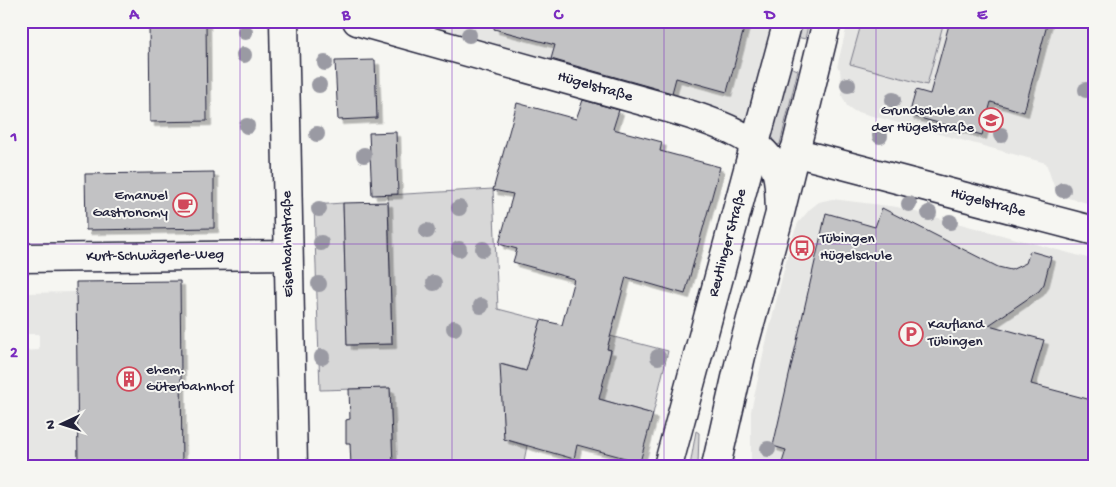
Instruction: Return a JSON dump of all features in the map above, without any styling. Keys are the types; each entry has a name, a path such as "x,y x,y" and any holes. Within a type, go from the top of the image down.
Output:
{"street":[{"name":"Eisenbahnstraße","path":"284,21 293,466"},
{"name":"Hügelstraße","path":"356,21 718,123 754,145 770,160 777,174 780,213"},
{"name":"Reutlinger Straße","path":"668,466 788,21"},
{"path":"716,466 741,356 780,213 827,21"},
{"name":"Hügelstraße","path":"794,152 1095,231"},
{"name":"Kurt-Schwägerle-Weg","path":"21,258 288,256"}],"shaded area":[{"path":"357,21 787,21 754,145"},
{"path":"802,21 809,21 805,39 797,37"},
{"name":"Grundschule an der Hügelstraße","path":"848,21 1095,21 1095,205 1057,195 1046,163 854,111 847,106 842,96 840,69 837,67"},
{"path":"862,21 944,21 927,85 850,64"},
{"path":"790,67 798,70 780,144 776,146 771,141"},
{"path":"493,189 498,309 541,320 533,347 608,364 611,350 607,349 610,336 668,351 653,414 523,378 524,370 501,364 504,439 527,446 523,466 393,466 390,388 320,390 314,205 343,203 347,345 392,344 388,195"},
{"name":"Kaufland Tübingen","path":"832,199 897,207 1095,260 1095,466 751,466 751,411 791,241 798,223 810,209 819,202"},
{"path":"76,292 78,466 21,466 21,351 39,350 39,334 28,334 28,293"},
{"path":"696,431 699,433 698,466 690,466"}],"building":[{"path":"149,21 206,21 207,121 150,122"},
{"path":"495,21 746,21 727,92 676,78 672,93 551,59 555,45 494,29"},
{"path":"950,21 1048,21 1024,112 991,102 982,135 909,115 916,90 930,94"},
{"path":"375,60 377,118 338,120 335,61"},
{"path":"583,100 619,110 613,129 662,142 660,151 720,167 685,294 626,277 607,349 611,350 599,399 653,414 640,462 577,445 574,459 504,439 500,364 526,371 541,320 562,325 574,279 513,262 517,249 499,244 513,194 493,190 517,103 576,119"},
{"path":"396,132 398,194 372,195 369,133"},
{"path":"214,172 214,228 86,230 85,174"},
{"path":"388,202 392,344 347,345 343,203"},
{"name":"Kaufland Tübingen","path":"882,208 998,267 1011,270 1026,263 1030,251 1051,257 1044,284 1039,291 989,325 1044,340 1031,384 1095,401 1095,466 781,466 786,450 773,446 826,213 875,227"},
{"name":"ehem. Güterbahnhof","path":"180,281 182,466 78,466 76,282"},
{"path":"390,388 393,466 351,466 350,443 346,443 346,420 350,419 349,389"}],"place":[{"name":"Grundschule an der Hügelstraße","path":"991,120"},
{"name":"Emanuel Gastronomy","path":"185,205"},
{"name":"Tübingen Hügelschule","path":"802,248"},
{"name":"Kaufland Tübingen","path":"911,334"},
{"name":"ehem. Güterbahnhof","path":"129,379"}]}
